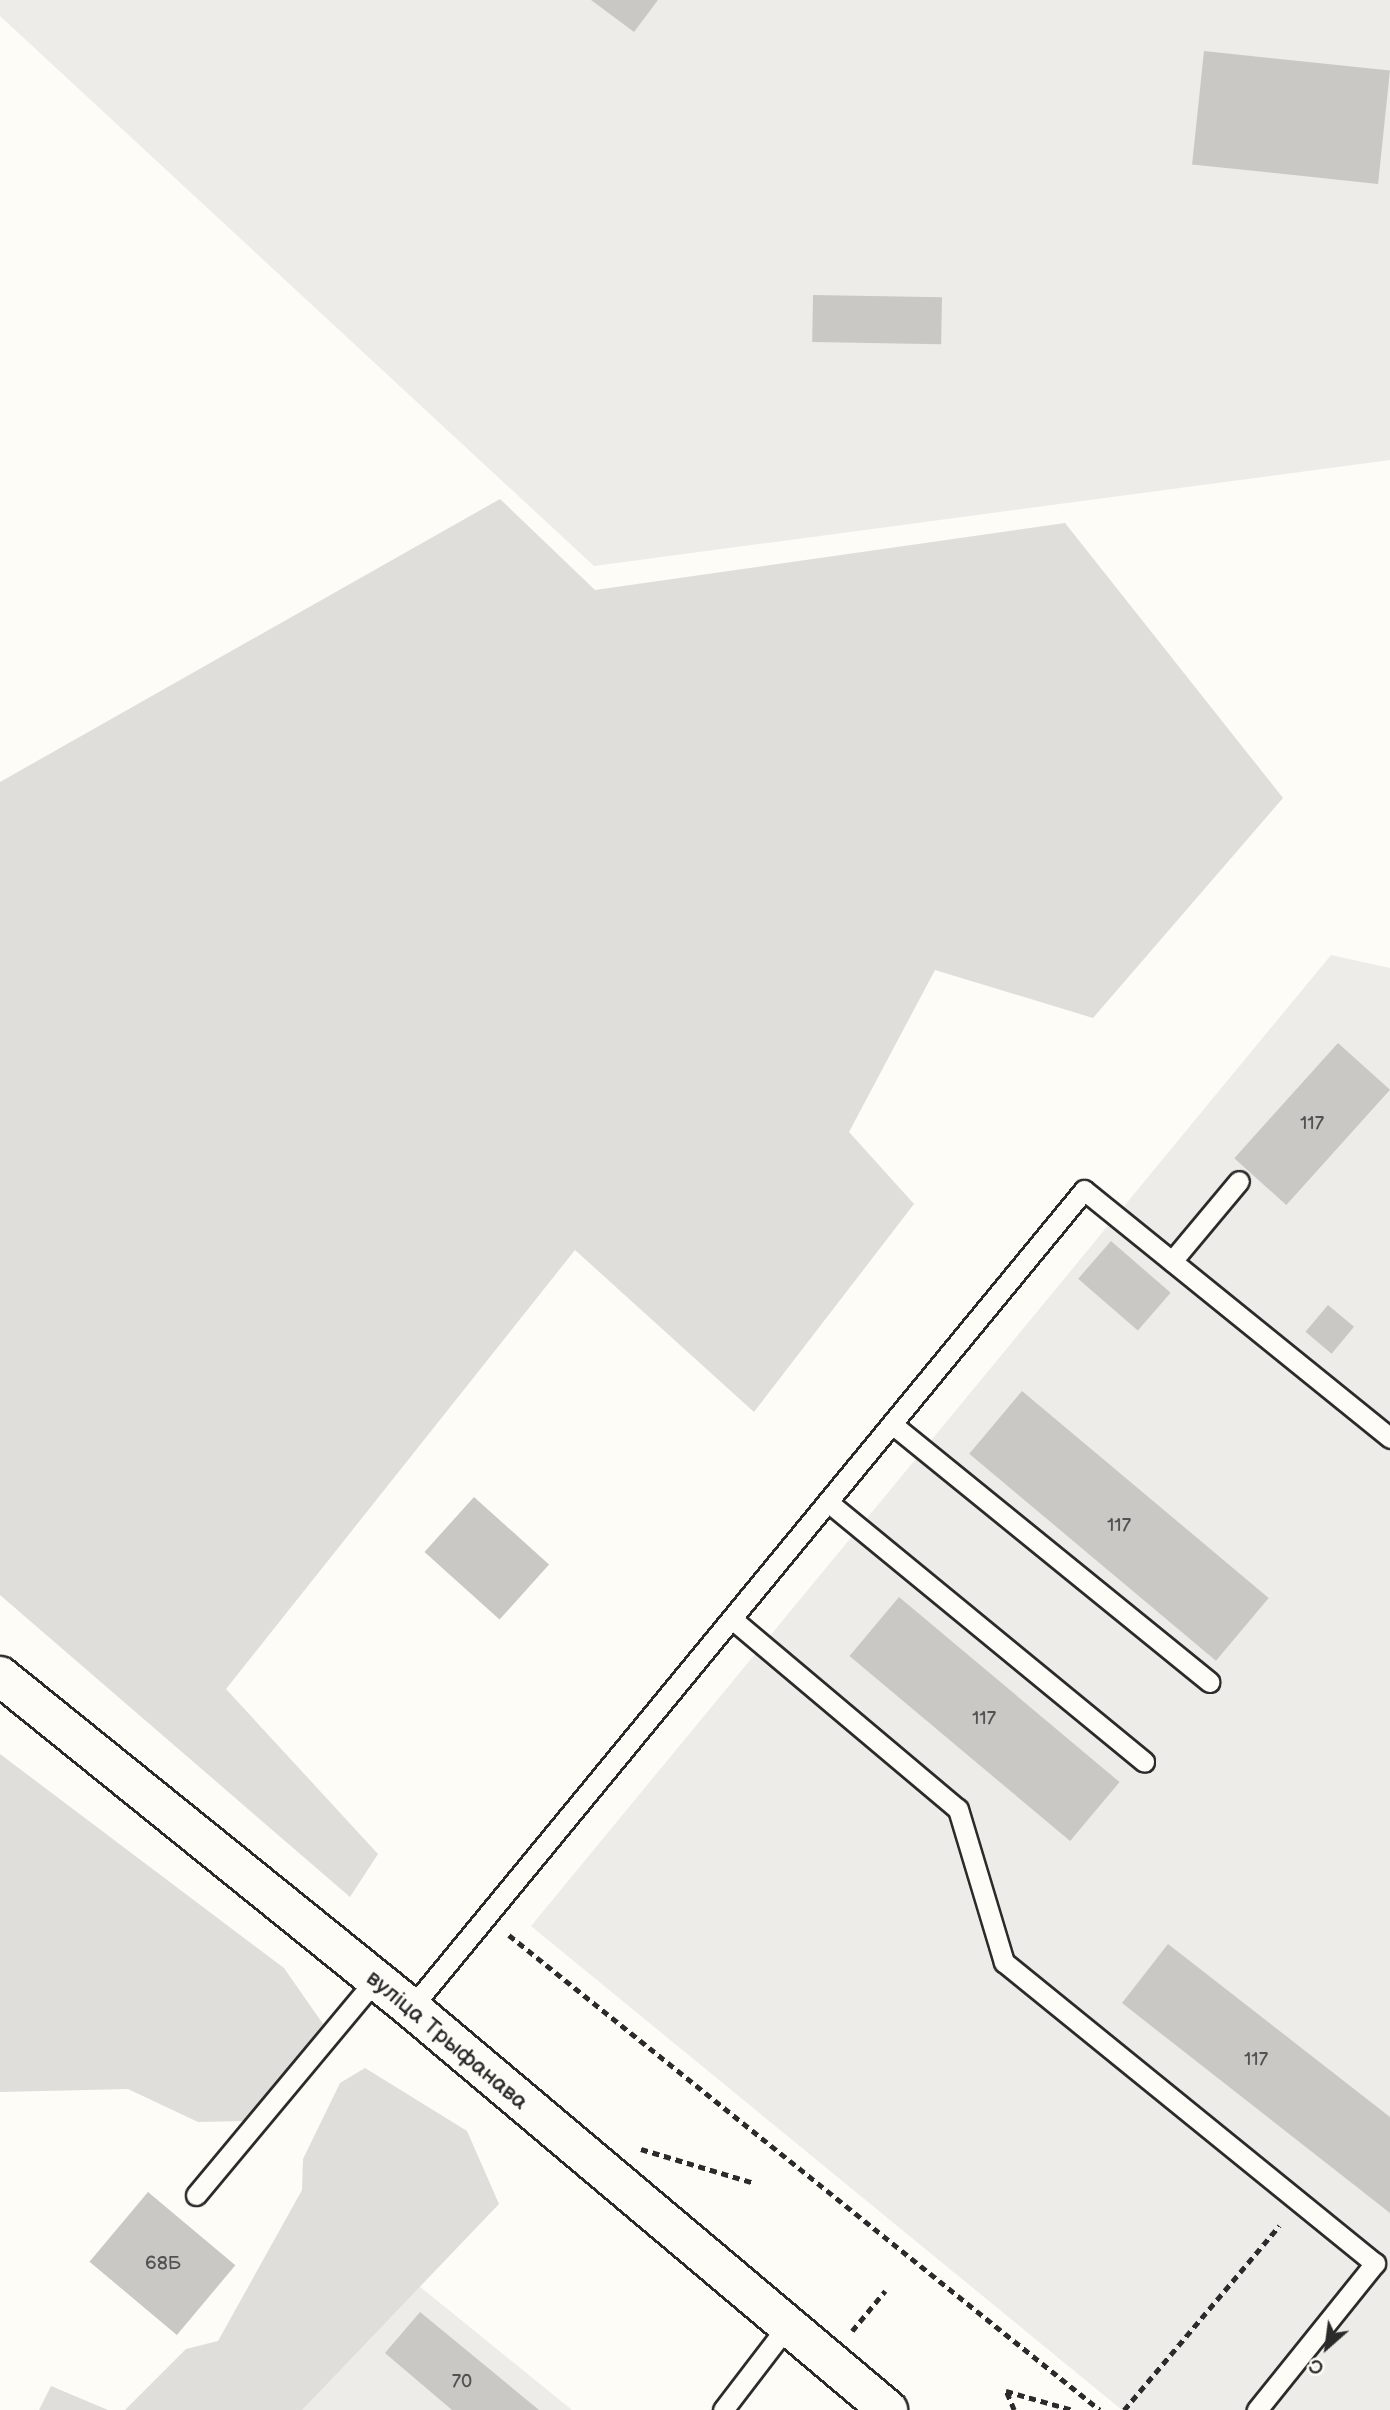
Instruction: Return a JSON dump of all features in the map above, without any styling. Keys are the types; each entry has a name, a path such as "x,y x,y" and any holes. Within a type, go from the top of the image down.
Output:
{"street":[{"name":"вуліца Трыфанава","path":"0,1676 411,2008 888,2410"}],"lane":[{"path":"1172,1261 1240,1181"},
{"path":"411,2008 1084,1190 1390,1438"},
{"path":"892,1424 1209,1682"},
{"path":"828,1502 1144,1762"},
{"path":"732,1619 958,1809 1004,1962 1375,2263 1256,2410"},
{"path":"197,2195 375,1980"},
{"path":"723,2410 788,2325"}],"path":[{"path":"486,1917 1100,2410"},
{"path":"1124,2410 1279,2226"},
{"path":"827,2361 885,2291"},
{"path":"1014,2410 1006,2391 1073,2410"}],"shaded area":[{"path":"0,0 1390,0 1390,460 594,566 0,16"},
{"path":"500,499 595,590 1065,523 1283,798 1093,1018 935,970 849,1132 914,1204 754,1412 575,1250 226,1689 378,1854 350,1897 0,1595 0,782"},
{"path":"1331,955 1390,968 1390,2410 1122,2410 531,1926"},
{"path":"0,1754 284,1968 323,2024 245,2121 198,2122 128,2089 0,2092"},
{"path":"365,2068 467,2131 499,2204 302,2410 125,2410 186,2349 218,2341 302,2190 303,2159 340,2083"},
{"path":"366,2243 572,2410 203,2410"},
{"path":"51,2386 108,2410 39,2410"}],"building":[{"path":"591,0 658,0 634,32"},
{"path":"1204,51 1390,71 1378,184 1192,164"},
{"path":"813,295 942,297 941,344 812,342"},
{"path":"1338,1043 1390,1090 1286,1205 1234,1158"},
{"path":"1111,1241 1171,1293 1138,1331 1078,1279"},
{"path":"1328,1305 1354,1327 1332,1354 1306,1332"},
{"path":"1022,1391 1269,1598 1216,1661 969,1454"},
{"path":"474,1497 549,1565 500,1620 424,1552"},
{"path":"899,1597 1120,1782 1070,1841 850,1656"},
{"path":"1168,1944 1390,2117 1390,2213 1122,2003"},
{"path":"148,2192 235,2265 177,2335 90,2262"},
{"path":"420,2312 539,2410 452,2410 385,2353"}]}
